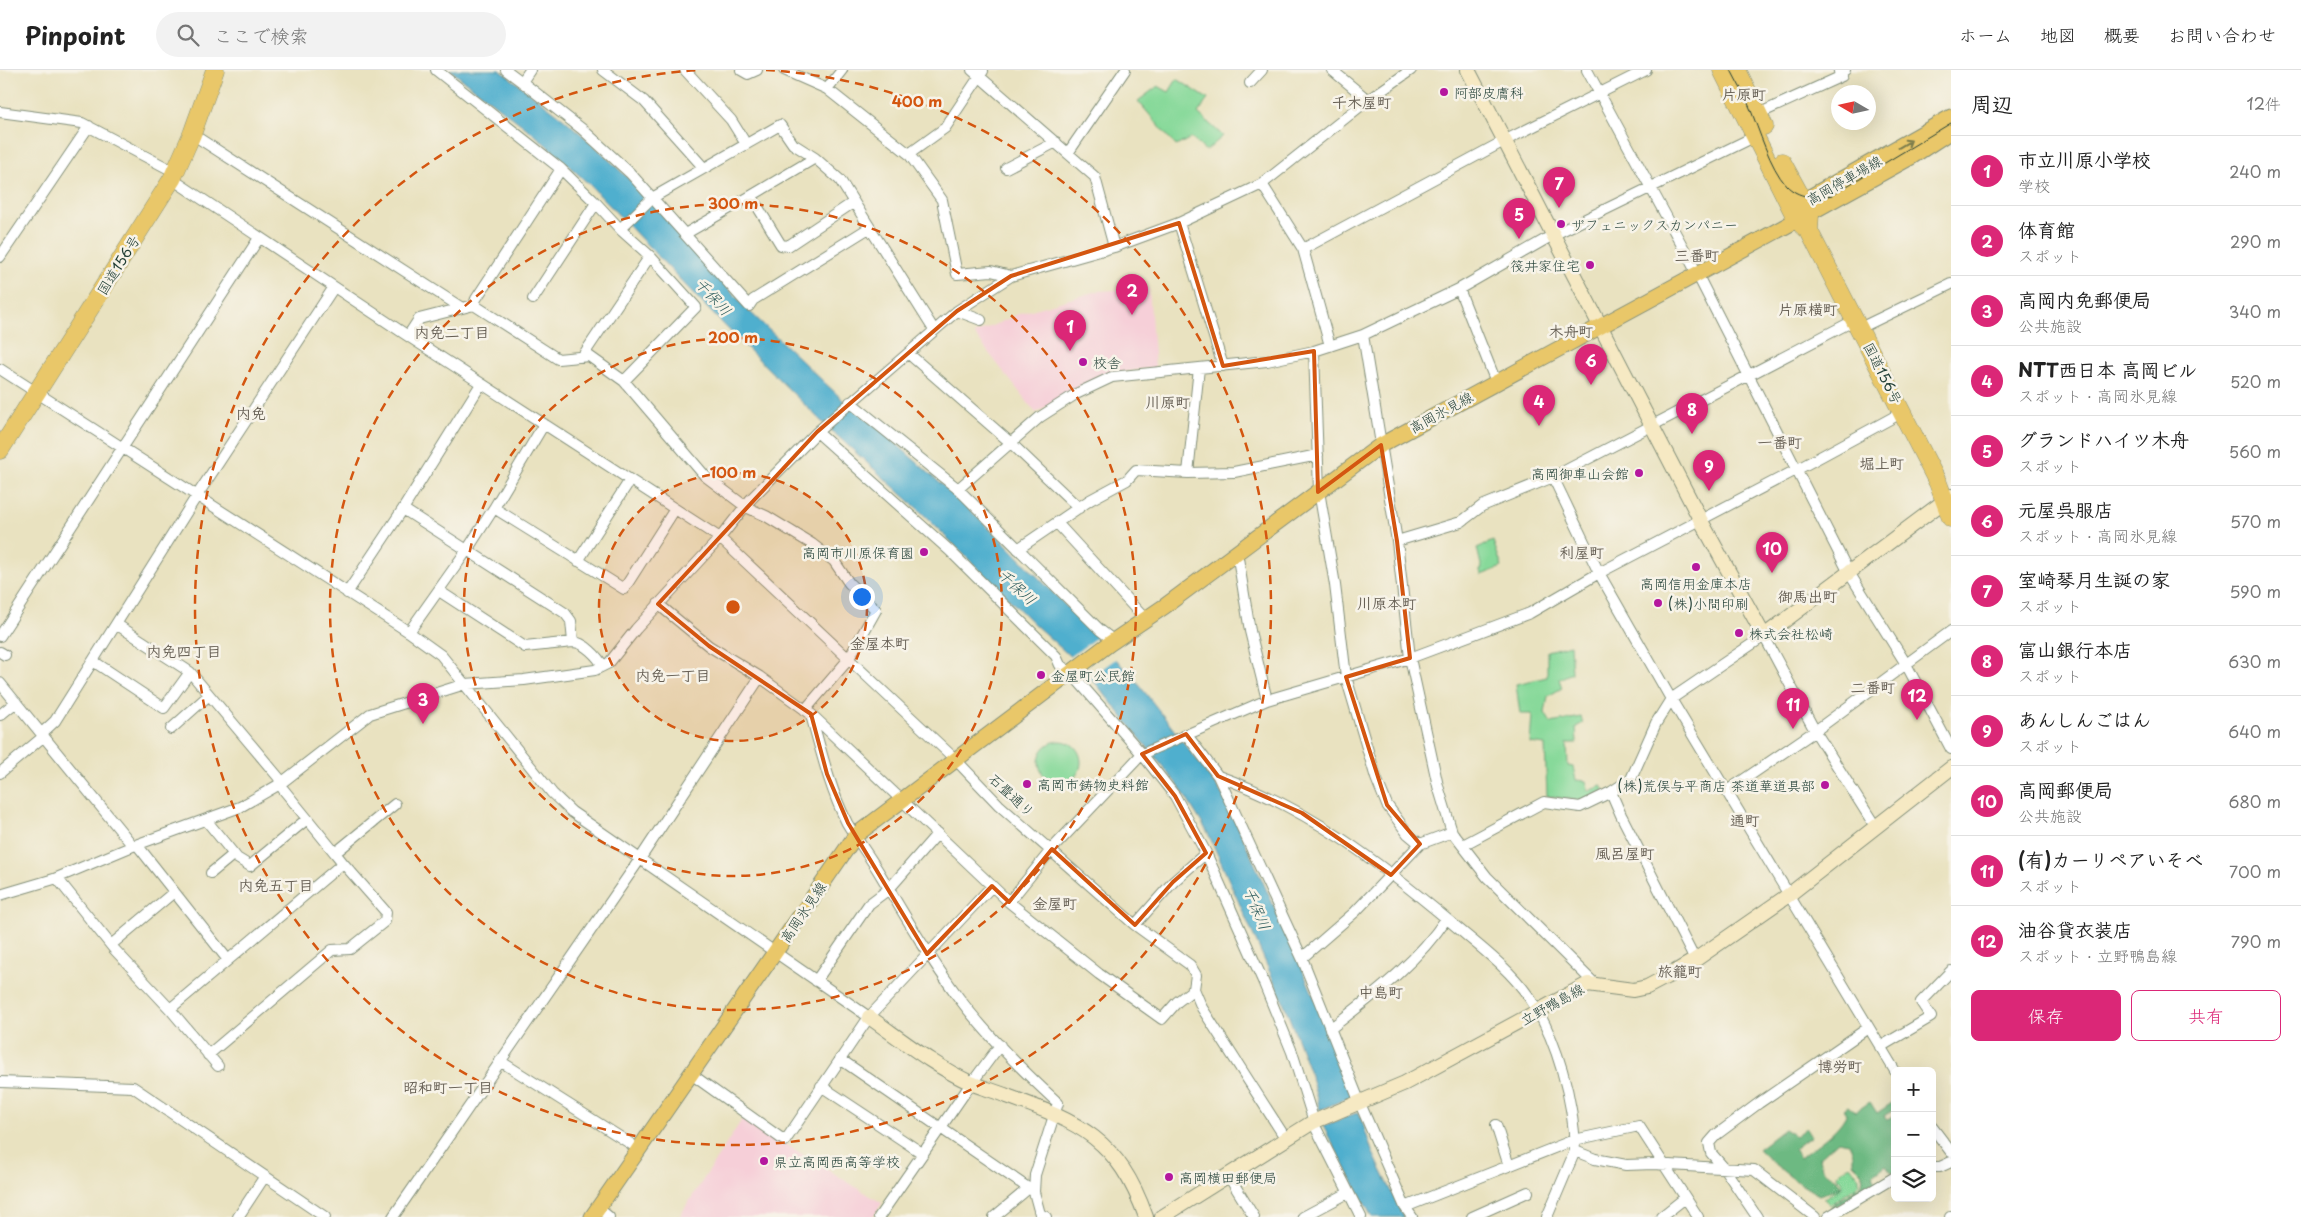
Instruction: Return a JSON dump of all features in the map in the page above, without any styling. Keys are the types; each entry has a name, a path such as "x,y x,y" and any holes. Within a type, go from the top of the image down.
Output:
{"highway":[{"name":"国道156号","path":"0,450 172,179 192,134 215,70"},
{"name":"国道156号","path":"1722,70 1761,133 1805,216 1857,324 1949,498 1951,518"},
{"name":"国道156号","path":"1737,70 1758,114 1761,133"}],"main road":[{"name":"高岡停車場線","path":"1805,216 1951,117"},
{"name":"高岡停車場線","path":"1805,216 1911,157 1951,130"},
{"name":"高岡氷見線","path":"600,1214 638,1149 775,953 844,849 856,835 955,759 1381,446 1805,216"}],"street":[{"path":"436,70 561,169 623,227 696,307 624,381"},
{"path":"506,70 582,129 630,173 651,199 749,306 753,300 870,228"},
{"path":"522,82 530,70"},
{"path":"603,70 644,101 704,168"},
{"path":"685,70 731,120 746,144"},
{"path":"742,70 748,74 757,70"},
{"path":"784,70 827,89 909,154 942,200 957,274 991,271 1011,276"},
{"path":"827,89 842,70"},
{"path":"1068,153 1125,70"},
{"path":"1250,83 1262,70"},
{"path":"1332,70 1368,100"},
{"path":"0,895 57,878 240,807 280,784 370,714 465,684 524,680 595,670 609,663 658,604 720,538 750,500 819,430 957,311 1011,276 1114,247 1179,223 1262,184 1368,100 1411,70"},
{"path":"1468,70 1700,519 1815,731 1874,826"},
{"path":"1587,70 1696,274 1848,571 1906,664 1951,749"},
{"path":"1304,248 1504,141 1646,70"},
{"path":"1758,114 1842,76 1839,72 1845,70"},
{"path":"909,154 944,128 978,72 1095,177 1114,247"},
{"path":"0,112 89,126 0,257"},
{"path":"623,227 651,199 780,125 792,144 815,158 840,180 934,330"},
{"name":"石畳通り","path":"89,126 173,171 172,179 259,238 720,538 955,759 999,805 1052,849 1135,925 1190,965 1196,975 1194,989 1202,1008 1286,1139"},
{"path":"958,489 1012,444 1040,417 1076,394 1112,377 1267,361 1314,351 1363,335 1459,288 1552,235 1761,133"},
{"path":"192,134 462,308"},
{"path":"1006,168 1056,142"},
{"path":"684,234 815,158"},
{"path":"474,305 476,299 561,169"},
{"path":"1262,184 1304,248 1330,346"},
{"path":"751,196 781,245 788,246 854,202"},
{"path":"533,299 596,203"},
{"path":"1179,223 1223,366"},
{"path":"0,636 259,238"},
{"path":"582,357 650,256"},
{"path":"1397,540 1461,522 1482,506 1553,477 1749,376 1857,324 1951,284"},
{"path":"0,773 43,735 55,721 196,497 334,287"},
{"path":"1459,288 1496,382"},
{"path":"408,336 419,319 474,305 558,360 588,356 624,381 705,476 746,507 766,516 812,544 834,561 849,583 876,610 848,660 808,712"},
{"path":"957,311 981,320"},
{"path":"1363,335 1397,540 1410,658 1438,786 1452,832 1487,876 1594,984"},
{"path":"1314,351 1320,491 1335,585 1346,677 1365,744 1387,806 1408,834 1420,844"},
{"path":"909,354 1012,444 1079,508"},
{"path":"1188,473 1199,368"},
{"path":"0,369 122,450 348,593 441,655 552,793 572,812 934,1063 971,1083 1079,1125 1115,1156 1139,1196 1146,1217"},
{"path":"348,593 481,384"},
{"path":"850,402 958,489 1112,643"},
{"path":"1009,902 1052,849 1144,753 1267,700 1410,658 1530,613 1599,573 1903,412"},
{"path":"408,632 467,550 544,424"},
{"path":"819,430 949,550 1056,656 1060,665 1075,671 1144,753 1175,796 1206,853 1288,1043 1315,1121 1361,1217"},
{"path":"1018,549 1111,487 1127,480 1136,470 1188,473 1234,472 1318,455"},
{"path":"1553,477 1599,573 1671,699 1892,1067"},
{"path":"578,561 630,480"},
{"path":"1463,845 1544,802 1580,806 1611,792 1630,779 1656,723 1671,699 1764,636 1848,571 1949,498"},
{"path":"494,508 624,589 675,510"},
{"path":"403,509 565,613 571,621 573,642"},
{"path":"1057,523 1145,619"},
{"path":"1237,552 1250,631 1267,700"},
{"path":"439,591 524,647 578,642 600,660 603,666"},
{"path":"658,604 709,646 760,677 808,712 1009,902 1099,974 1162,1018 1177,1002 1194,989"},
{"path":"116,624 190,672 279,778 280,784 307,819 386,912 385,921 350,949 332,950 208,1055"},
{"path":"1727,791 1815,731 1951,631"},
{"path":"93,661 164,708 190,672"},
{"path":"393,1217 640,859 760,677"},
{"path":"0,683 174,892 228,960"},
{"path":"171,729 210,695"},
{"path":"0,715 16,702"},
{"path":"808,712 827,774 848,823 928,954 961,1000 1000,1045 1021,1069 1058,1103 1053,1114 1031,1190 994,1217"},
{"path":"1184,735 1218,776 1302,958 1358,1103 1404,1207 1412,1217"},
{"name":"立野鴨島線","path":"1162,1217 1315,1121 1405,1083 1588,984 1633,990 1647,987 1695,960 1790,894 1874,826 1951,768"},
{"path":"1218,776 1243,785 1302,813 1345,840 1506,968 1538,1012 1557,1051 1574,1140 1575,1151 1547,1217"},
{"path":"1611,792 1695,960"},
{"path":"335,852 395,804"},
{"path":"206,820 234,854 250,866 307,819"},
{"path":"1302,958 1355,912 1420,844 1452,832"},
{"path":"816,981 869,904 889,889 938,833"},
{"path":"1135,925 1173,882 1206,853"},
{"path":"211,873 234,854"},
{"path":"170,1009 343,863"},
{"path":"57,878 111,945 170,1009 218,1066"},
{"path":"691,1074 785,1140 869,1017 992,886"},
{"path":"111,945 174,892"},
{"path":"1330,1029 1363,1003 1431,942 1446,919"},
{"path":"1880,1047 1931,1017 1920,1002 1951,971"},
{"path":"1757,1217 1724,1168 1711,1153 1709,1143 1716,1135 1868,1028"},
{"path":"878,1217 971,1083 1000,1045"},
{"path":"840,1059 1031,1190 1040,1214 1046,1217"},
{"path":"500,1061 638,1149"},
{"path":"0,1082 133,1087 325,1217"},
{"path":"821,1086 922,1153"},
{"path":"1496,1125 1509,1166"},
{"path":"1404,1207 1574,1140 1639,1126 1698,1217"},
{"path":"1936,1132 1951,1152"},
{"path":"1575,1151 1611,1163 1754,1170 1815,1217"},
{"path":"1936,1167 1951,1162"},
{"path":"1228,1175 1254,1217"},
{"path":"238,1217 265,1176"},
{"path":"1828,1217 1891,1178"},
{"path":"1472,1217 1528,1192"},
{"path":"1303,1217 1348,1193"},
{"path":"1661,1217 1685,1198"}],"highlighted area":[{"path":"1179,223 1223,366 1314,351 1318,492 1381,445 1397,541 1410,658 1346,677 1387,805 1420,844 1391,875 1302,813 1218,776 1186,734 1142,754 1175,796 1206,853 1173,882 1135,925 1052,849 1009,902 992,886 927,954 848,823 827,774 811,714 709,646 658,604 817,432 957,311 1011,276"}],"shaded area":[{"path":"1149,288 1155,367 1110,374 1071,391 1036,413 974,334 1021,313 1098,291"},
{"name":"県立高岡西高等学校","path":"743,1118 882,1203 873,1217 679,1217"}],"green space":[{"path":"1177,79 1208,99 1198,113 1223,136 1206,151 1191,138 1176,146 1138,101 1158,86 1169,92"},
{"path":"1493,541 1502,567 1481,575 1480,570 1482,569 1477,548"},
{"path":"1570,645 1572,673 1559,679 1562,688 1548,696 1545,713 1551,723 1581,717 1583,723 1576,727 1577,743 1567,743 1568,766 1573,767 1576,780 1586,781 1589,791 1602,786 1605,790 1581,801 1547,796 1545,745 1530,743 1532,714 1520,714 1516,684 1547,677 1547,651"},
{"path":"1060,741 1075,747 1081,762 1075,777 1060,783 1045,777 1039,762 1045,747"},
{"path":"1870,1102 1877,1113 1891,1104 1891,1112 1884,1116 1887,1120 1891,1118 1891,1171 1886,1165 1873,1175 1876,1184 1831,1210 1832,1206 1862,1184 1863,1173 1853,1163 1853,1154 1849,1143 1838,1141 1819,1158 1823,1170 1837,1179 1841,1187 1819,1195 1787,1174 1758,1149 1784,1129 1795,1136 1806,1128 1811,1136 1794,1149 1800,1158 1837,1128 1846,1115 1844,1109 1848,1106 1855,1112"},
{"path":"1850,1165 1859,1177 1859,1184 1830,1205 1824,1198 1843,1186 1837,1174"}],"water":[{"name":"千保川","path":"450,70 500,70 564,119 597,148 643,193 749,311 844,401 883,432 1003,541 1096,637 1140,686 1215,783 1228,804 1322,1014 1352,1096 1320,1110 1310,1073 1285,1006 1208,833 1180,788 1098,686 1072,658 1034,624 918,509 820,420 713,314 590,185 534,134"},
{"path":"1359,1112 1372,1151 1404,1217 1372,1217 1323,1126"}],"pier":[{"path":"1098,636 1117,658 1088,679 1069,658"}],"tram line":[{"path":"1731,70 1748,103 1765,148 1780,177 1786,185 1802,195 1820,197 1832,195 1951,123"}],"place":[{"name":"阿部皮膚科","path":"1444,92"},
{"name":"室崎琴月生誕の家","path":"1559,208"},
{"name":"ザフェニックスカンパニー","path":"1561,224"},
{"name":"グランドハイツ木舟","path":"1519,239"},
{"name":"筏井家住宅","path":"1590,265"},
{"name":"体育館","path":"1132,315"},
{"name":"市立川原小学校","path":"1070,351"},
{"name":"校舎","path":"1083,362"},
{"name":"元屋呉服店","path":"1591,385"},
{"name":"NTT西日本 高岡ビル","path":"1539,426"},
{"name":"富山銀行本店","path":"1692,434"},
{"name":"高岡御車山会館","path":"1639,473"},
{"name":"あんしんごはん","path":"1709,491"},
{"name":"高岡市川原保育園","path":"924,552"},
{"name":"高岡信用金庫本店","path":"1696,567"},
{"name":"高岡郵便局","path":"1772,573"},
{"name":"(株)小間印刷","path":"1658,603"},
{"name":"株式会社松崎","path":"1739,633"},
{"name":"金屋町公民館","path":"1041,675"},
{"name":"油谷貸衣装店","path":"1917,720"},
{"name":"高岡内免郵便局","path":"423,724"},
{"name":"(有)カーリペアいそべ","path":"1793,729"},
{"name":"高岡市鋳物史料館","path":"1027,784"},
{"name":"(株)荒俣与平商店 茶道華道具部","path":"1825,785"},
{"name":"県立高岡西高等学校","path":"764,1161"},
{"name":"高岡横田郵便局","path":"1169,1177"}],"district":[{"name":"片原町","path":"1744,93"},
{"name":"千木屋町","path":"1362,101"},
{"name":"三番町","path":"1697,254"},
{"name":"片原横町","path":"1808,308"},
{"name":"木舟町","path":"1571,330"},
{"name":"内免二丁目","path":"452,331"},
{"name":"川原町","path":"1168,401"},
{"name":"内免","path":"251,412"},
{"name":"一番町","path":"1780,441"},
{"name":"堀上町","path":"1882,462"},
{"name":"利屋町","path":"1582,551"},
{"name":"御馬出町","path":"1808,595"},
{"name":"川原本町","path":"1387,602"},
{"name":"金屋本町","path":"880,642"},
{"name":"内免四丁目","path":"184,650"},
{"name":"内免一丁目","path":"673,674"},
{"name":"二番町","path":"1873,686"},
{"name":"通町","path":"1745,819"},
{"name":"風呂屋町","path":"1625,852"},
{"name":"内免五丁目","path":"276,884"},
{"name":"金屋町","path":"1055,902"},
{"name":"旅籠町","path":"1680,970"},
{"name":"中島町","path":"1381,991"},
{"name":"博労町","path":"1840,1065"},
{"name":"昭和町一丁目","path":"448,1086"}]}
